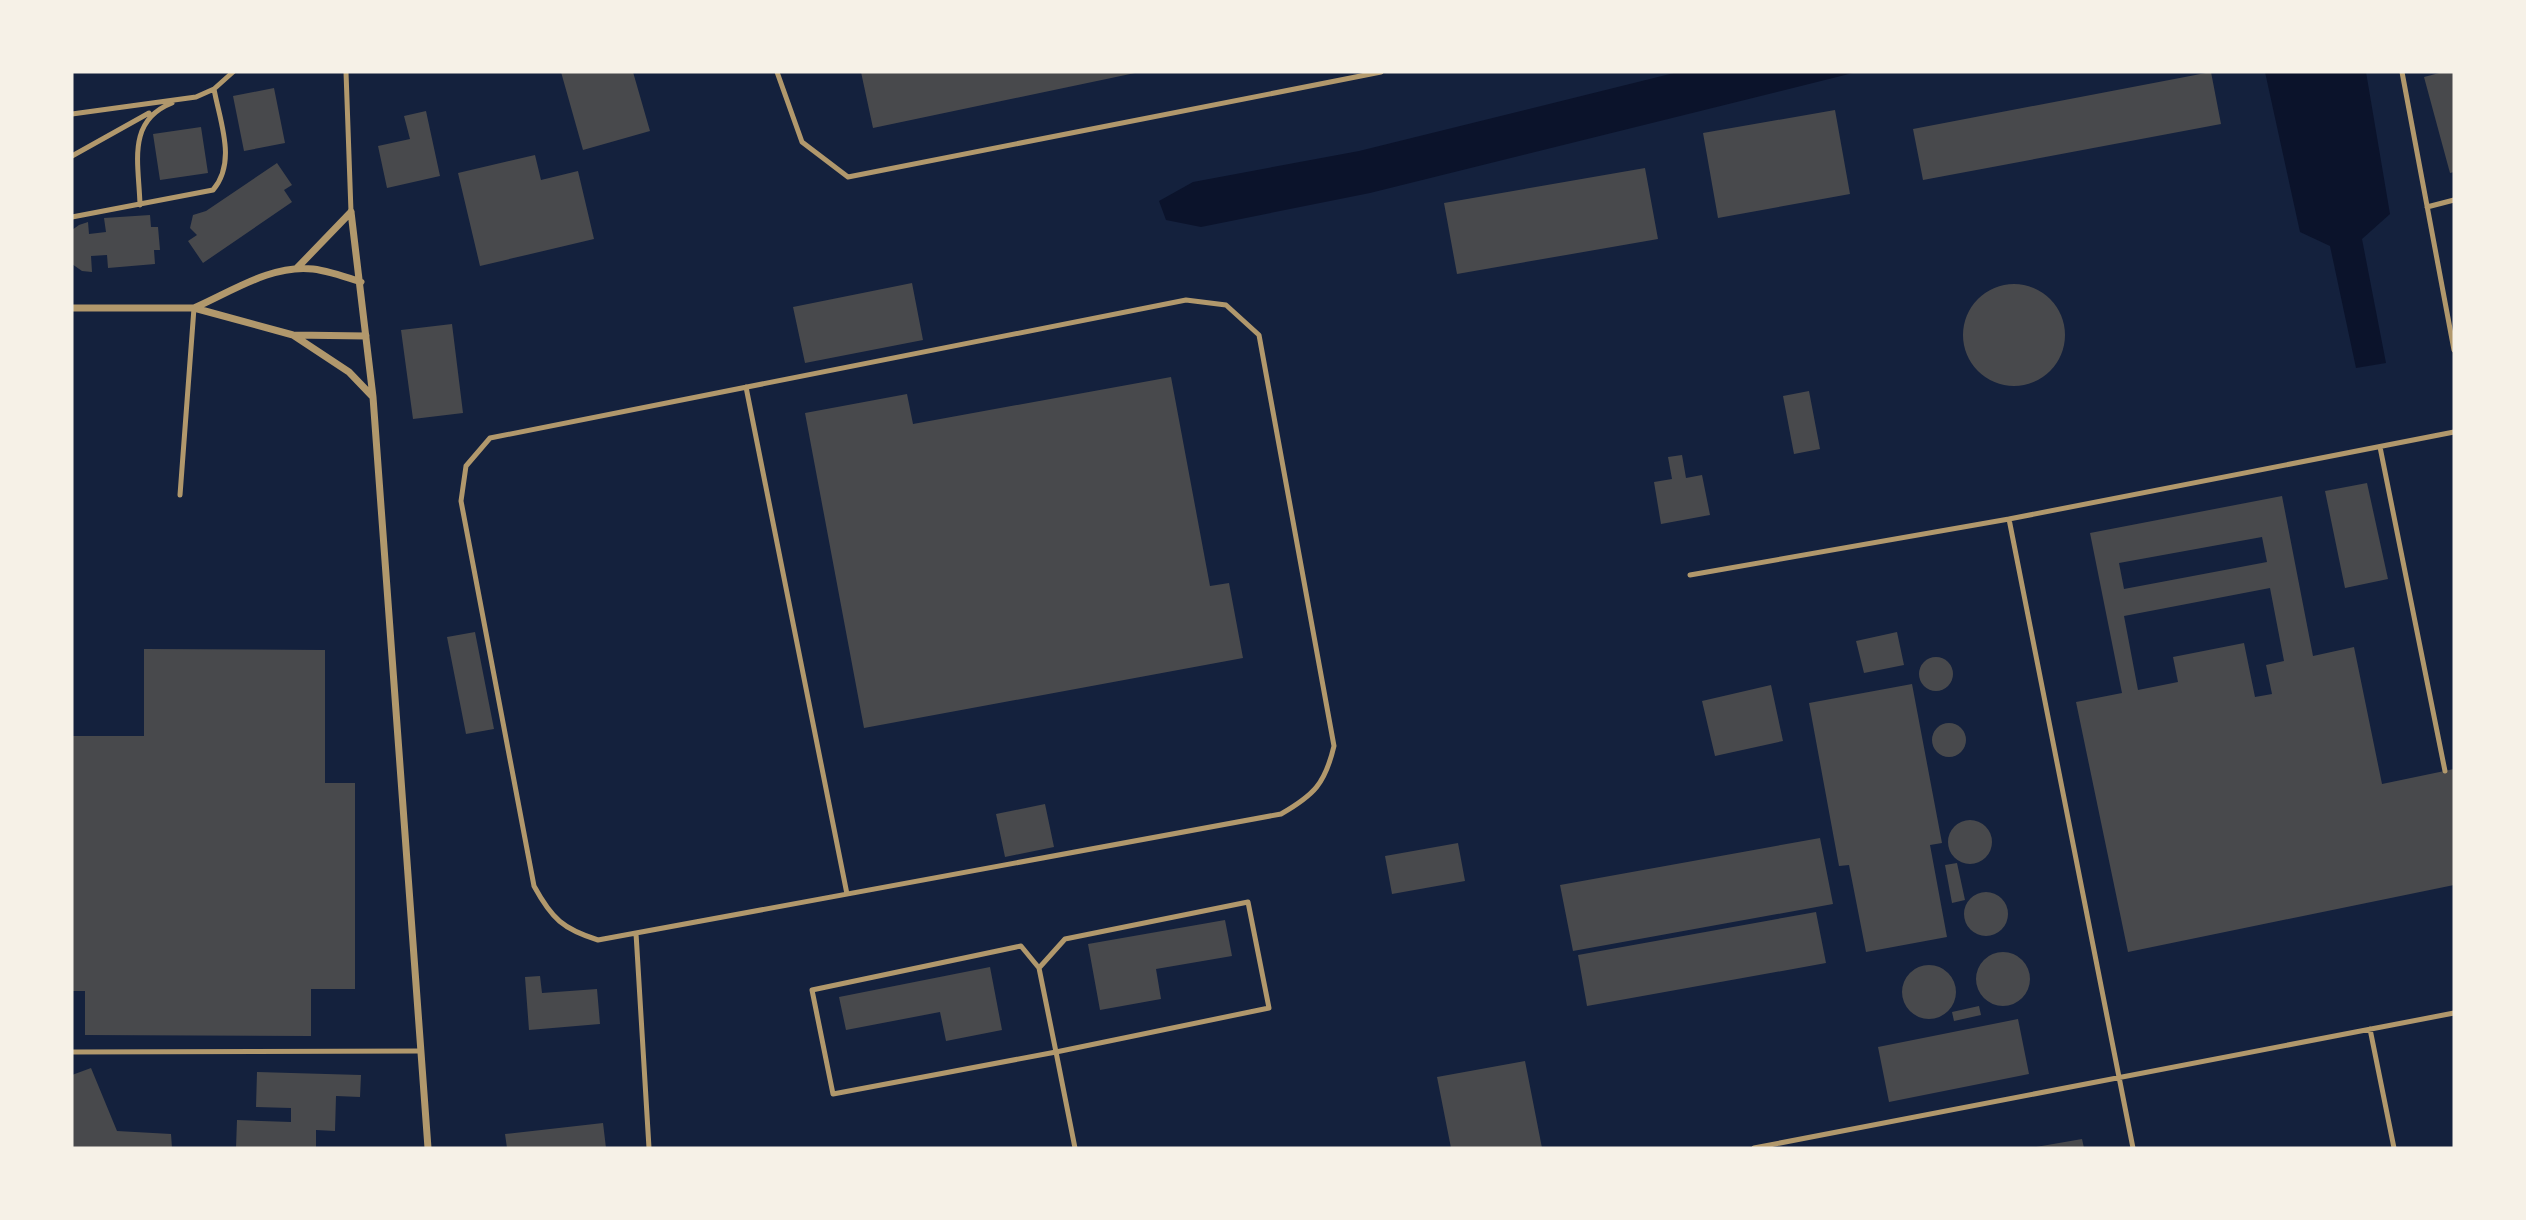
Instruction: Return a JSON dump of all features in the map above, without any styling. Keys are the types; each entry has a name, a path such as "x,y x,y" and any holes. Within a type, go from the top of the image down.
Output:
{"street":[{"path":"297,268 351,212"},
{"path":"351,212 373,397 428,1148"},
{"path":"194,308 276,272 297,268 316,269 361,282"},
{"path":"72,308 194,308 293,335 366,337"},
{"path":"293,335 349,372 373,397"}],"lane":[{"path":"72,156 154,110 214,89 233,72"},
{"path":"346,72 351,212"},
{"path":"777,72 802,142 848,177 1381,72"},
{"path":"2402,72 2454,349"},
{"path":"72,217 213,190 223,178 227,163 214,89"},
{"path":"72,114 181,99"},
{"path":"140,205 138,139 144,120 154,110"},
{"path":"2427,207 2454,200"},
{"path":"1186,300 1226,305 1259,335 1334,746 1328,774 1304,801 1281,814 598,940 570,931 548,911 534,886 461,501 466,466 490,438 746,387 1186,300"},
{"path":"180,495 194,308"},
{"path":"746,387 846,894"},
{"path":"1690,575 2009,519 2454,432"},
{"path":"2380,447 2445,771"},
{"path":"2009,519 2133,1148"},
{"path":"1039,968 1065,939 1248,902 1269,1008 1056,1052 833,1094 812,990 1021,946 1039,968 1056,1052 1075,1148"},
{"path":"636,933 649,1148"},
{"path":"1754,1148 2454,1013"},
{"path":"2370,1029 2394,1148"},
{"path":"72,1052 420,1051"}],"water":[{"path":"1678,72 1857,72 1370,193 1201,227 1166,220 1159,201 1193,182 1359,151"},
{"path":"2265,72 2366,72 2390,214 2362,239 2386,363 2356,368 2330,246 2300,232"}],"building":[{"path":"561,72 633,72 650,131 583,150"},
{"path":"861,72 1135,72 1135,73 873,128"},
{"path":"2211,72 2221,124 1923,180 1913,129"},
{"path":"2454,72 2454,172 2450,173 2424,77"},
{"path":"274,88 285,143 244,151 233,96"},
{"path":"1835,110 1850,194 1718,218 1703,133"},
{"path":"426,111 440,176 387,188 378,146 410,139 404,116"},
{"path":"201,127 208,173 160,180 153,134"},
{"path":"535,155 541,180 578,171 594,239 480,266 458,173"},
{"path":"277,163 292,185 284,190 292,202 203,263 188,241 197,235 190,228 193,215 206,211"},
{"path":"1645,168 1658,239 1457,274 1444,203"},
{"path":"150,215 151,227 158,227 160,250 154,250 155,264 108,268 107,255 91,256 92,272 82,271 72,264 72,230 79,225 88,222 89,234 106,232 104,218"},
{"path":"912,283 923,340 805,363 793,307"},
{"path":"2014,284 2034,288 2050,299 2061,315 2065,335 2061,355 2050,371 2034,382 2014,386 1994,382 1978,371 1967,355 1963,335 1967,315 1978,299 1994,288"},
{"path":"452,324 463,413 413,419 401,330"},
{"path":"1171,377 1210,586 1229,583 1243,658 864,728 805,413 907,394 913,424"},
{"path":"1809,391 1820,449 1794,454 1783,396"},
{"path":"1682,455 1686,478 1702,475 1710,515 1661,524 1654,482 1672,479 1668,457"},
{"path":"2367,483 2388,579 2345,588 2325,491"},
{"path":"2282,496 2313,656 2354,647 2382,784 2454,769 2454,885 2128,952 2076,702 2122,693 2090,533","holes":["2262,537 2267,562 2124,589 2119,563","2270,588 2284,661 2266,665 2272,694 2255,697 2244,643 2173,657 2178,682 2138,690 2124,616"]},
{"path":"475,632 494,729 466,734 447,637"},
{"path":"1897,632 1904,665 1864,673 1856,641"},
{"path":"144,649 325,650 325,783 355,783 355,989 311,989 311,1036 85,1035 85,991 72,991 72,736 144,736"},
{"path":"1936,657 1948,662 1953,674 1948,686 1936,691 1924,686 1919,674 1924,662"},
{"path":"1912,684 1942,843 1930,845 1947,937 1866,952 1849,865 1839,866 1809,703"},
{"path":"1771,685 1783,741 1715,756 1702,701"},
{"path":"1949,723 1961,728 1966,740 1961,752 1949,757 1937,752 1932,740 1937,728"},
{"path":"1045,804 1054,847 1005,857 996,814"},
{"path":"1970,820 1985,827 1992,842 1985,857 1970,864 1955,857 1948,842 1955,827"},
{"path":"1820,838 1833,904 1573,951 1560,885"},
{"path":"1458,843 1465,881 1392,894 1385,856"},
{"path":"1957,863 1965,900 1952,903 1945,865"},
{"path":"1986,892 2001,899 2008,914 2001,929 1986,936 1971,929 1964,914 1971,899"},
{"path":"1816,912 1826,963 1587,1006 1578,955"},
{"path":"1225,920 1232,956 1156,969 1161,999 1100,1010 1088,944"},
{"path":"2008,952 2018,956 2026,964 2030,979 2026,994 2018,1002 1998,1006 1988,1002 1980,994 1976,974 1980,964 1988,956"},
{"path":"1934,965 1944,969 1952,977 1956,992 1952,1007 1944,1015 1924,1019 1914,1015 1906,1007 1902,987 1906,977 1914,969"},
{"path":"990,967 1002,1030 946,1041 940,1012 846,1030 839,997"},
{"path":"540,976 542,993 597,989 600,1024 529,1030 525,977"},
{"path":"1979,1006 1981,1015 1954,1021 1952,1012"},
{"path":"2018,1019 2029,1074 1889,1102 1878,1047"},
{"path":"1525,1061 1542,1148 1451,1148 1437,1077"},
{"path":"91,1068 117,1131 171,1134 172,1148 72,1148 72,1075"},
{"path":"257,1072 361,1075 360,1097 336,1096 335,1131 316,1130 316,1148 236,1148 237,1120 291,1122 291,1108 256,1107"},
{"path":"603,1123 606,1148 507,1148 505,1134"},
{"path":"2082,1139 2084,1148 2036,1148 2036,1147"}]}
